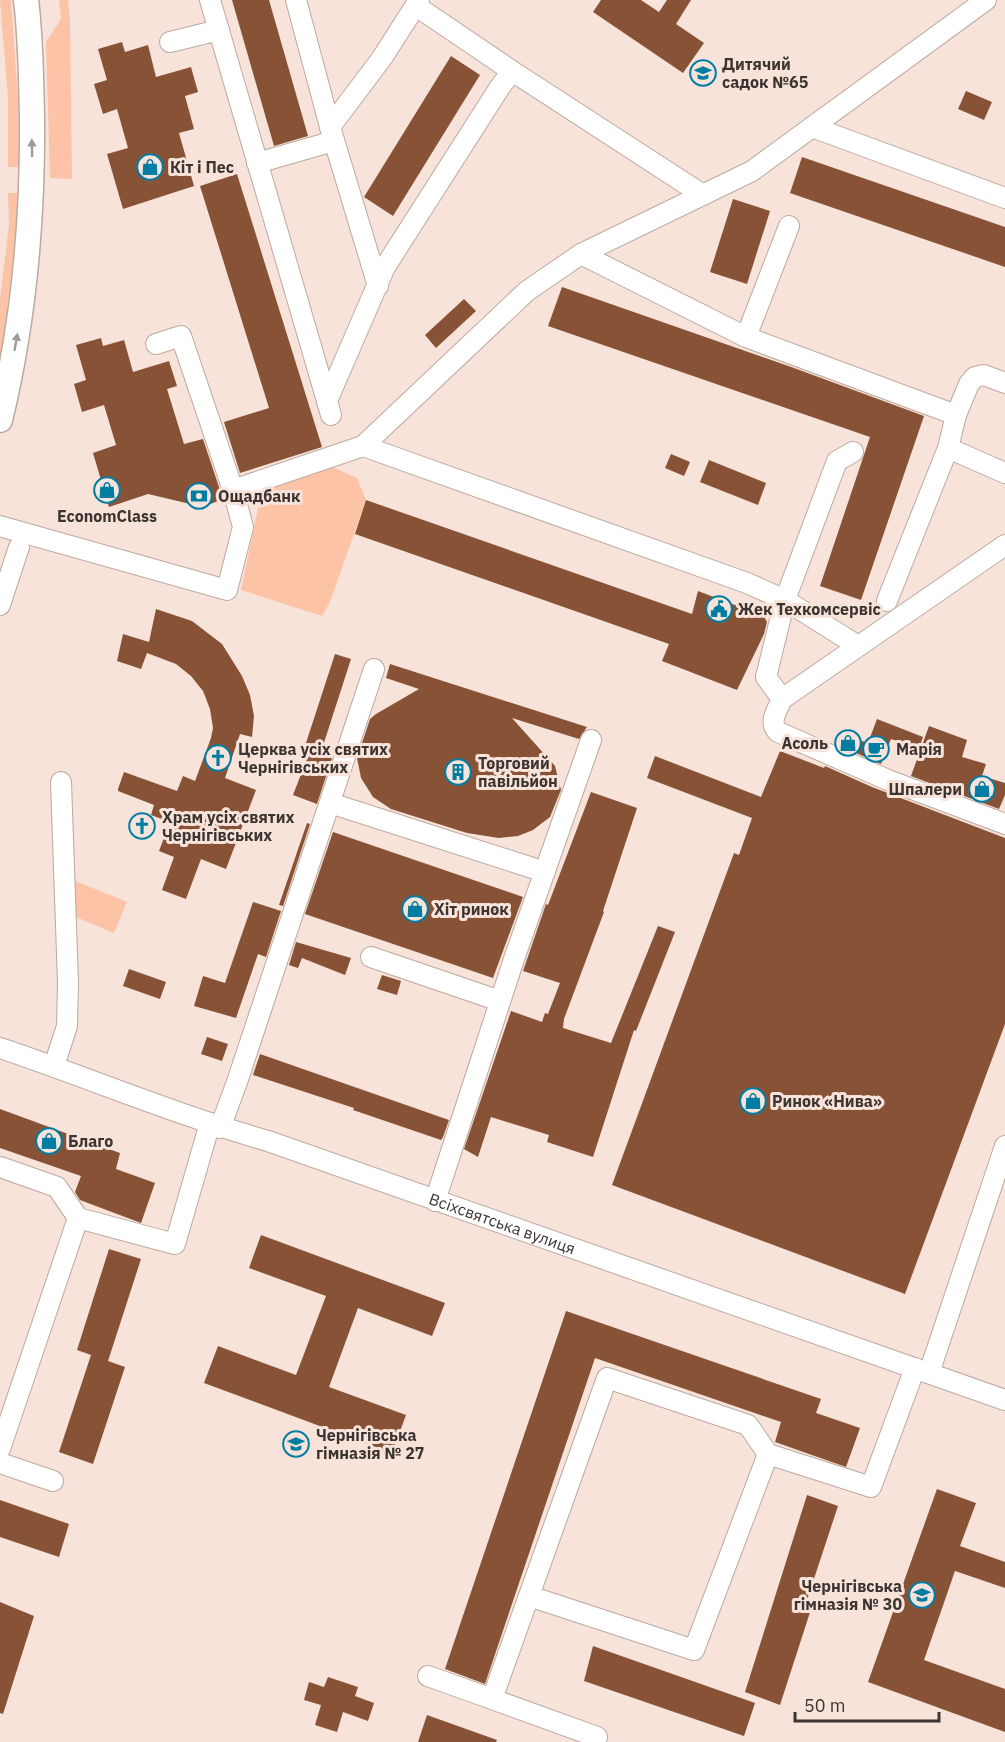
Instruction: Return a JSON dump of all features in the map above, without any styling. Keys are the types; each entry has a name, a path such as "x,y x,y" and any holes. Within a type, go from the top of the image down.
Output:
{"main road":[{"path":"0,420 24,297 33,184 26,0"}],"street":[{"path":"210,0 329,408 385,267 512,71"},
{"path":"296,0 332,134 378,286"},
{"path":"232,490 363,446 526,291 581,254 752,171 986,0"},
{"path":"257,163 332,134 418,3 512,71 703,195"},
{"path":"170,42 219,30"},
{"path":"812,127 1005,198"},
{"path":"746,337 789,226"},
{"path":"581,254 746,337 956,416"},
{"path":"0,526 227,590 243,527 181,336 156,344"},
{"path":"887,601 948,448 956,416 969,384 975,376 984,375 1005,383"},
{"path":"363,446 747,583 785,600 858,646"},
{"path":"948,448 1005,473"},
{"path":"782,699 766,677 785,600 837,461 853,452"},
{"path":"1005,544 782,699 773,721 773,727 778,732 888,780 1005,824"},
{"path":"0,605 19,547"},
{"path":"0,1167 57,1187 78,1218 175,1244 215,1125 237,1082 374,669"},
{"path":"435,1201 500,1001 591,740"},
{"path":"54,1066 67,1026 61,782"},
{"path":"330,803 545,872"},
{"path":"371,957 500,1001"},
{"name":"Всіхсвятська вулиця","path":"0,1048 1005,1400"},
{"path":"492,1699 607,1378 748,1425 768,1454 871,1487 922,1370 1005,1146"},
{"path":"0,1449 78,1218"},
{"path":"529,1596 694,1650 768,1454"},
{"path":"0,1463 53,1481"},
{"path":"428,1677 597,1737"}],"shaded area":[{"path":"0,0 11,0 18,98 19,167 8,167 8,98"},
{"path":"59,0 68,0 70,23 72,179 50,178 46,42 61,19"},
{"path":"8,193 18,193 18,223 0,365 0,299 9,225"},
{"path":"330,466 357,478 366,500 330,602 322,616 241,590 262,489"},
{"path":"75,881 127,902 114,933 62,911"}],"building":[{"path":"232,0 269,0 308,136 274,146"},
{"path":"601,0 641,0 659,12 667,0 691,0 676,24 704,43 683,73 593,12"},
{"path":"122,42 125,52 148,45 156,77 191,67 198,92 185,96 194,129 179,133 194,186 123,209 107,154 128,148 117,109 103,114 94,84 107,80 98,49"},
{"path":"451,56 480,75 393,216 364,197"},
{"path":"966,91 992,102 984,120 958,109"},
{"path":"802,157 1005,227 1005,267 790,193"},
{"path":"237,174 322,447 240,473 224,422 269,408 200,186"},
{"path":"733,199 770,211 747,284 710,272"},
{"path":"562,287 924,416 861,600 820,586 870,437 548,326"},
{"path":"464,299 476,311 436,348 425,335"},
{"path":"101,338 103,346 124,340 133,372 169,361 177,386 167,389 184,444 203,439 223,499 203,507 148,494 109,507 93,453 116,445 104,405 82,412 74,384 86,380 76,345"},
{"path":"671,454 690,462 684,476 665,468"},
{"path":"709,460 766,483 758,505 700,482"},
{"path":"366,500 692,614 698,591 764,616 767,622 764,634 737,690 662,661 669,644 355,534"},
{"name":"Церква усіх святих Чернігівських","path":"156,609 192,621 222,644 242,676 250,695 254,716 252,737 240,734 225,778 256,790 226,869 201,859 186,899 162,890 174,857 159,851 170,822 151,815 154,805 118,791 124,772 177,791 183,776 195,781 211,738 213,728 210,709 203,691 191,676 176,664 147,653 141,669 117,661 123,634 149,642"},
{"path":"335,654 351,659 321,752 305,746"},
{"name":"Торговий павільйон","path":"390,664 587,727 579,739 512,718 555,766 561,790 550,817 533,830 518,836 499,838 467,833 391,809 373,797 361,778 357,758 370,719 419,689 386,678"},
{"path":"877,719 923,737 919,748 891,739 881,764 836,744 841,734 868,743"},
{"path":"929,726 967,740 962,757 986,764 982,776 1005,783 1005,795 999,809 911,776"},
{"path":"310,751 332,758 317,804 293,795"},
{"name":"Ринок «Нива»","path":"780,751 824,768 825,766 872,787 1005,838 1005,1024 905,1294 612,1185 734,853 739,855 752,818 647,778 655,756 761,797"},
{"path":"591,792 637,808 604,912 564,1019 563,1028 611,1043 658,926 675,932 636,1031 634,1030 593,1157 547,1142 549,1135 491,1117 478,1157 464,1149 511,1011 542,1022 545,1013 548,1014 560,983 523,971 546,904 548,905"},
{"path":"307,823 310,824 283,906 279,905"},
{"path":"333,832 523,897 493,978 305,914"},
{"path":"253,902 281,911 266,957 258,954 236,1018 194,1006 203,976 225,983"},
{"path":"296,942 351,958 345,975 302,958 298,968 289,965"},
{"path":"129,969 166,982 160,999 123,986"},
{"path":"382,975 401,981 397,995 377,989"},
{"path":"207,1037 228,1044 222,1061 201,1054"},
{"path":"260,1054 449,1120 443,1137 441,1140 353,1110 354,1108 253,1075"},
{"path":"0,1109 120,1153 116,1169 155,1183 141,1223 80,1200 75,1192 81,1176 0,1148"},
{"path":"261,1235 445,1303 432,1336 358,1308 329,1387 406,1415 392,1453 204,1383 218,1346 296,1375 326,1296 249,1268"},
{"path":"109,1249 141,1259 108,1361 125,1367 93,1464 59,1452 91,1355 77,1350"},
{"path":"566,1311 821,1399 816,1413 860,1428 846,1467 775,1442 781,1422 595,1358 485,1684 445,1669"},
{"path":"937,1489 976,1503 960,1546 1005,1562 1005,1588 955,1571 924,1660 1005,1689 1005,1732 868,1682"},
{"path":"807,1495 838,1506 807,1600 813,1603 780,1705 745,1692"},
{"path":"0,1500 69,1524 59,1557 0,1537"},
{"path":"0,1602 34,1616 3,1714 0,1713"},
{"path":"593,1646 755,1703 744,1736 584,1681"},
{"path":"328,1677 358,1687 355,1696 374,1703 368,1721 343,1712 337,1732 315,1725 321,1705 304,1700 309,1682 324,1687"},
{"path":"427,1715 497,1740 496,1742 418,1742"}],"place":[{"name":"Дитячий садок №65","path":"703,73"},
{"name":"Кіт і Пес","path":"150,167"},
{"name":"EconomClass","path":"107,490"},
{"name":"Ощадбанк","path":"199,496"},
{"name":"Жек Техкомсервіс","path":"719,609"},
{"name":"Асоль","path":"848,743"},
{"name":"Марія","path":"876,749"},
{"name":"Церква усіх святих Чернігівських","path":"218,758"},
{"name":"Торговий павільйон","path":"458,772"},
{"name":"Шпалери","path":"982,789"},
{"name":"Храм усіх святих Чернігівських","path":"142,826"},
{"name":"Хіт ринок","path":"415,909"},
{"name":"Ринок «Нива»","path":"753,1101"},
{"name":"Благо","path":"49,1141"},
{"name":"Чернігівська гімназія № 27","path":"296,1444"},
{"name":"Чернігівська гімназія № 30","path":"922,1595"}]}
